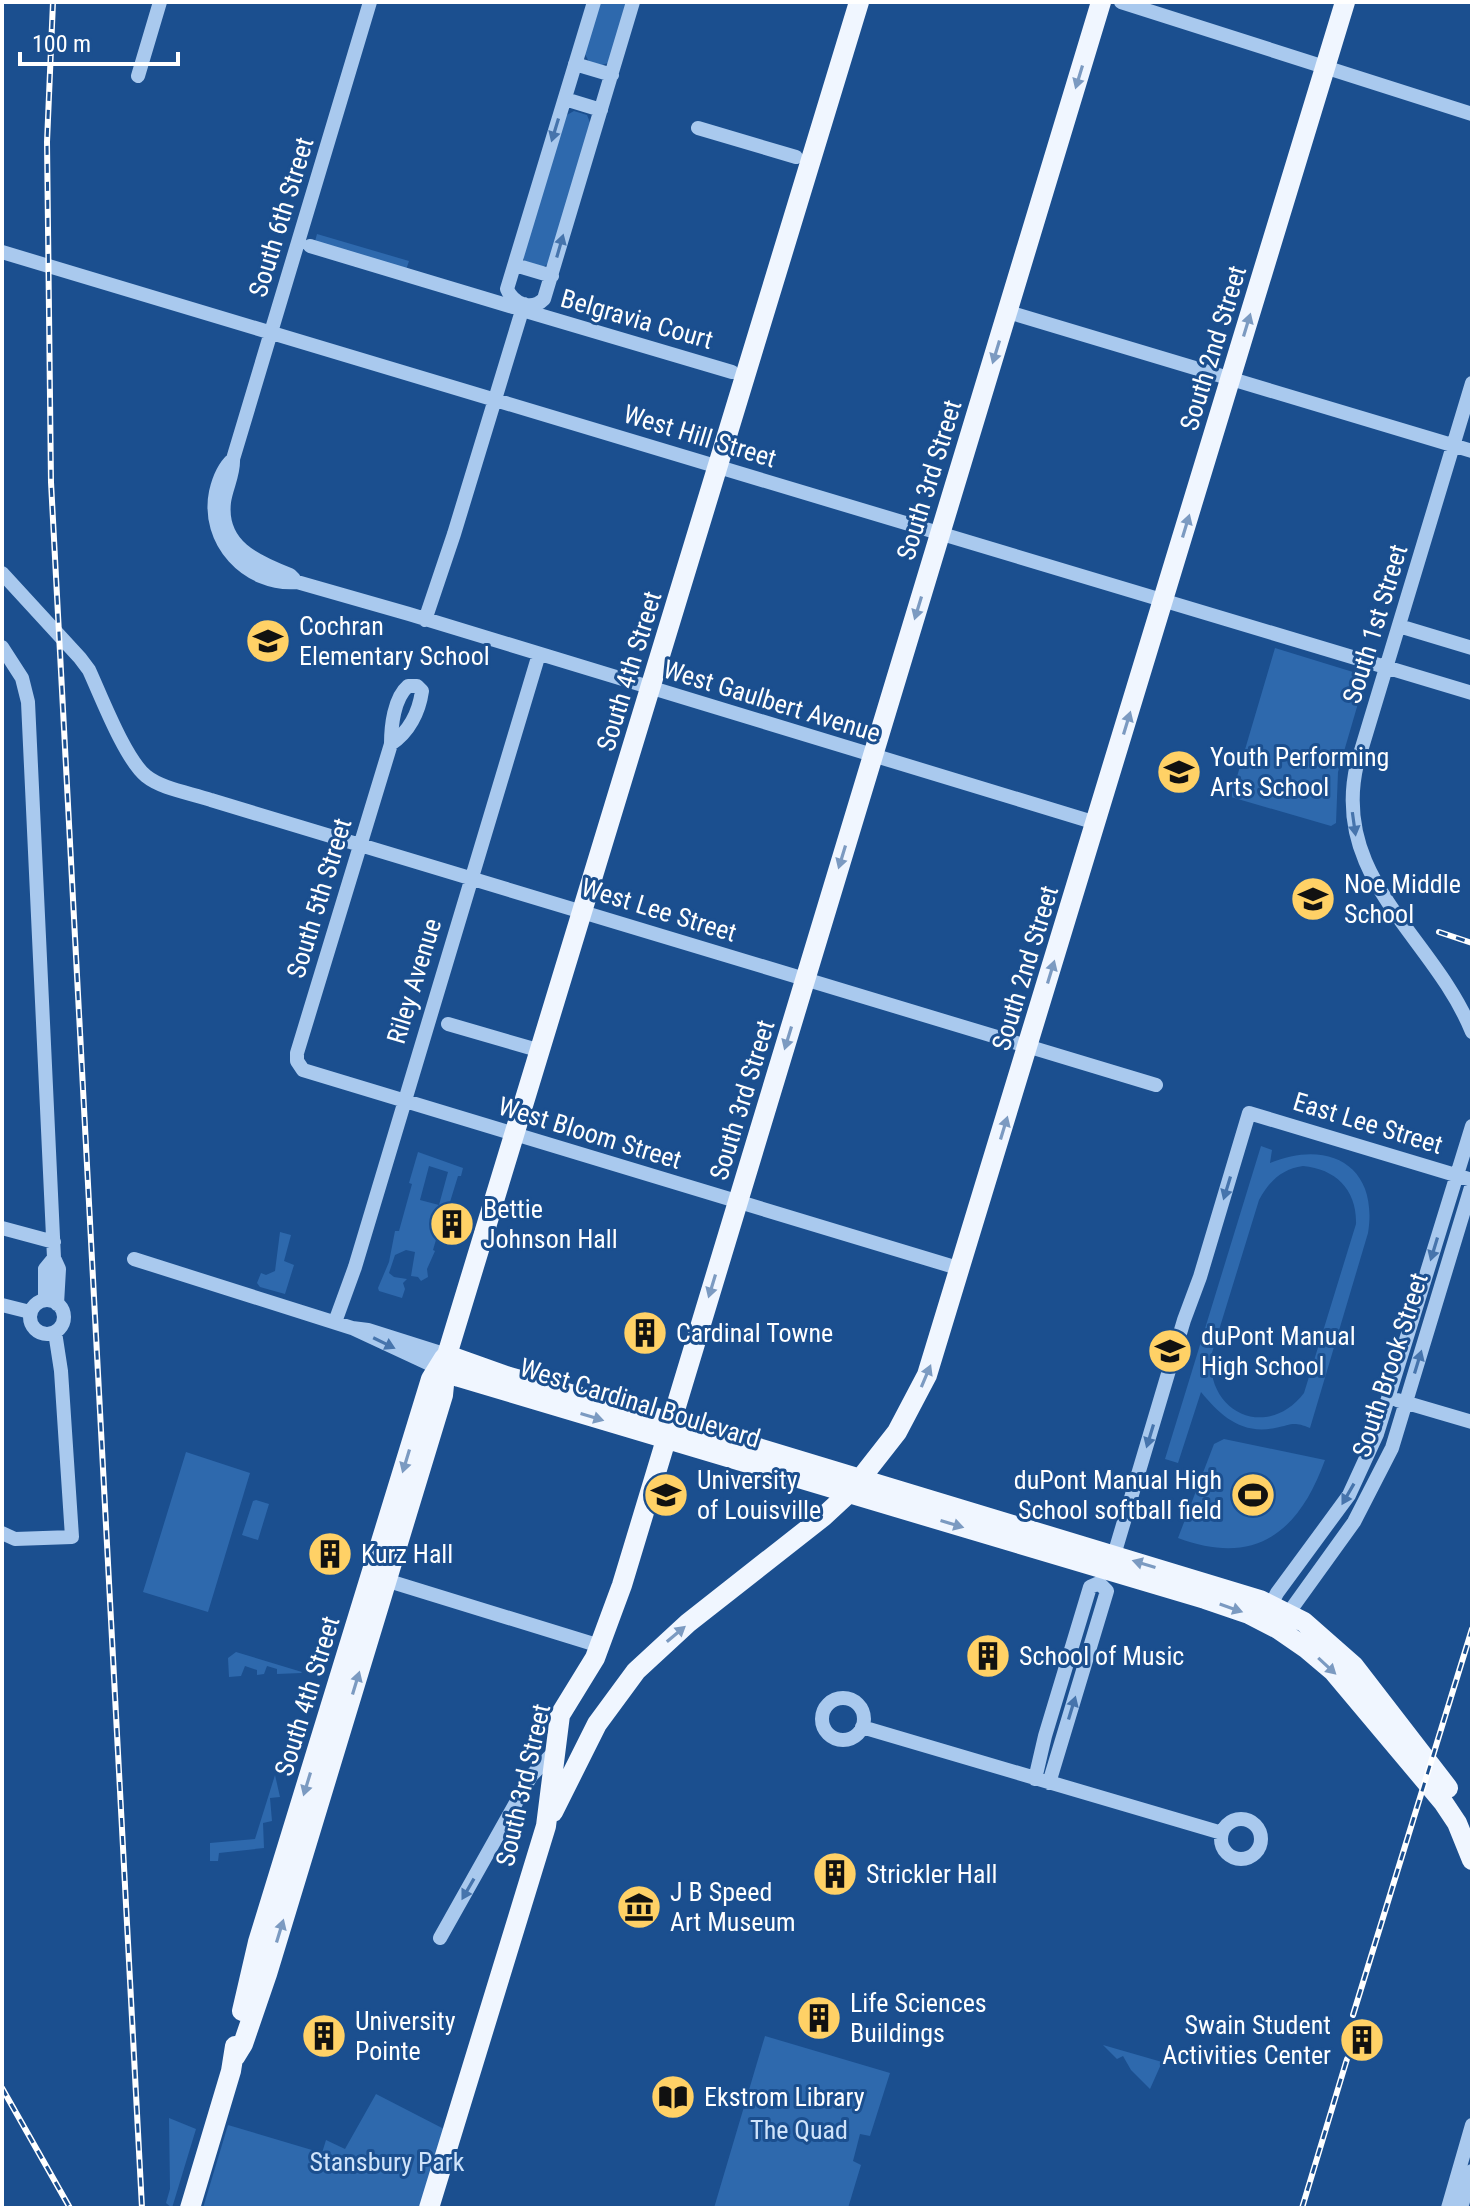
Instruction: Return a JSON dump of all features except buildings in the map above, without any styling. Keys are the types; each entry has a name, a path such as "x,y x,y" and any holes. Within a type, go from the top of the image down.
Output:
{"main road":[{"name":"South 4th Street","path":"190,2208 235,2057 243,2044 267,1974 379,1578 443,1395 444,1365 859,2"},
{"name":"South 3rd Street","path":"429,2208 546,1826 562,1709 600,1646 668,1431 1101,2"},
{"name":"South 2nd Street","path":"546,1826 586,1742 636,1671 665,1642 823,1517 855,1486 897,1432 927,1375 1345,2"},
{"name":"West Cardinal Boulevard","path":"444,1365 509,1377 668,1431 855,1486 1205,1599 1275,1617"},
{"path":"1275,1617 1304,1622 1354,1666 1455,1797 1472,1829"},
{"path":"1275,1617 1348,1687 1450,1812 1472,1860"},
{"path":"562,1709 569,1733 574,1739 586,1742"}],"street":[{"path":"138,76 160,2"},
{"name":"South 6th Street","path":"235,453 370,2"},
{"path":"522,308 507,289 594,2"},
{"path":"522,308 540,304 552,276 633,2"},
{"path":"1121,2 1472,114"},
{"path":"575,64 612,75"},
{"path":"565,99 601,110"},
{"path":"698,128 796,157"},
{"name":"Belgravia Court","path":"310,246 732,372"},
{"name":"West Hill Street","path":"2,252 1472,693"},
{"path":"515,265 552,276"},
{"path":"425,620 522,308"},
{"path":"1008,312 1472,451"},
{"name":"South 1st Street","path":"1472,383 1385,666 1355,775 1352,806 1357,841 1374,881 1455,997 1472,1032"},
{"name":"West Gaulbert Avenue","path":"235,453 224,467 215,500 215,517 221,540 232,556 269,579 297,582 1096,823"},
{"name":"West Lee Street","path":"2,573 89,670 133,761 149,778 470,879 1156,1085"},
{"path":"1399,626 1472,648"},
{"path":"2,647 22,678 28,702 54,1258 59,1269 51,1302"},
{"name":"Riley Avenue","path":"335,1322 355,1267 539,654"},
{"name":"South 5th Street","path":"300,1066 297,1053 391,744"},
{"path":"1455,997 1472,1003"},
{"path":"448,1024 541,1051"},
{"name":"West Bloom Street","path":"300,1066 311,1074 961,1269"},
{"name":"East Lee Street","path":"1106,1565 1200,1277 1249,1113 1472,1182"},
{"path":"1457,1175 1472,1126"},
{"name":"South Brook Street","path":"1275,1617 1349,1495 1377,1434 1457,1175"},
{"name":"South Brook Street","path":"1275,1617 1346,1533 1368,1499 1392,1448 1472,1182"},
{"path":"2,1228 54,1242"},
{"name":"West Cardinal Boulevard","path":"134,1259 352,1328 368,1330 444,1365"},
{"path":"2,1533 15,1539 72,1537 61,1371 55,1332 63,1321 62,1308 51,1302 33,1306 30,1319 36,1330 55,1332"},
{"path":"2,1305 30,1312"},
{"path":"1389,1397 1472,1422"},
{"path":"1042,1781 1107,1591 1106,1565"},
{"path":"379,1578 600,1646"},
{"path":"862,1727 1222,1833"},
{"path":"440,1938 531,1776 554,1752"},
{"path":"1448,2208 1472,2125"},
{"path":"1461,2208 1472,2171"}],"green space":[{"path":"598,2 629,2 608,63 602,65 589,62 584,52"},
{"path":"574,111 587,115 591,125 548,264 541,268 526,263 523,258 565,116"},
{"path":"317,234 409,261 405,273 314,245"},
{"path":"1275,648 1366,676 1338,772 1336,823 1331,826 1231,797"},
{"path":"1261,1146 1272,1150 1270,1163 1311,1154 1345,1164 1357,1175 1365,1190 1369,1209 1368,1233 1310,1428 1295,1424 1263,1429 1242,1426 1224,1415 1201,1392 1178,1463 1165,1459","holes":["1303,1166 1335,1177 1348,1191 1353,1201 1356,1224 1304,1393 1290,1407 1274,1415 1258,1417 1242,1414 1229,1406 1219,1393 1212,1376 1211,1356 1259,1200 1282,1173"]},
{"path":"418,1152 463,1168 450,1202 447,1202 435,1251 427,1269 428,1277 421,1281 411,1276 415,1252 406,1250 395,1255 389,1273 407,1279 403,1283 402,1298 378,1288 389,1262 395,1231 399,1231 412,1184 409,1183","holes":["429,1166 448,1172 439,1205 420,1200"]},
{"path":"280,1232 291,1235 284,1261 294,1265 285,1294 260,1287 257,1283 261,1273 266,1275 275,1271"},
{"name":"duPont Manual High School softball field","path":"1224,1439 1325,1460 1302,1507 1288,1524 1271,1537 1252,1545 1230,1548 1206,1546 1178,1538 1214,1444"},
{"path":"186,1452 250,1473 208,1612 143,1592"},
{"path":"253,1501 269,1504 258,1540 242,1535"},
{"path":"236,1652 302,1672 277,1674 277,1669 267,1666 264,1674 257,1675 257,1670 245,1666 241,1676 229,1677 228,1658"},
{"path":"275,1775 280,1797 270,1798 272,1821 263,1823 264,1848 219,1853 218,1861 210,1861 210,1843 255,1839"},
{"name":"The Quad","path":"765,2036 890,2073 870,2136 860,2134 853,2161 861,2165 848,2208 714,2208"},
{"path":"1103,2045 1162,2062 1150,2089 1131,2070 1123,2056 1117,2059"},
{"name":"Stansbury Park","path":"376,2094 444,2129 419,2208 203,2208 228,2125 322,2153 326,2140 345,2149"},
{"path":"169,2118 196,2129 172,2208 166,2203 170,2189"}],"railway":[{"path":"53,2 47,142 51,482 142,2208"},
{"path":"1439,932 1472,943"},
{"path":"1353,2015 1472,1629"},
{"path":"1302,2208 1347,2059"},
{"path":"2,2088 70,2208"}],"place":[{"name":"Cochran Elementary School","path":"268,641"},
{"name":"Youth Performing Arts School","path":"1179,772"},
{"name":"Noe Middle School","path":"1313,899"},
{"name":"Bettie Johnson Hall","path":"452,1224"},
{"name":"Cardinal Towne","path":"645,1333"},
{"name":"duPont Manual High School","path":"1170,1351"},
{"name":"University of Louisville","path":"666,1495"},
{"name":"duPont Manual High School softball field","path":"1253,1495"},
{"name":"Kurz Hall","path":"330,1554"},
{"name":"School of Music","path":"988,1656"},
{"name":"Strickler Hall","path":"835,1874"},
{"name":"J B Speed Art Museum","path":"639,1907"},
{"name":"Life Sciences Buildings","path":"819,2018"},
{"name":"University Pointe","path":"324,2036"},
{"name":"Swain Student Activities Center","path":"1362,2040"},
{"name":"Ekstrom Library","path":"673,2097"}]}
